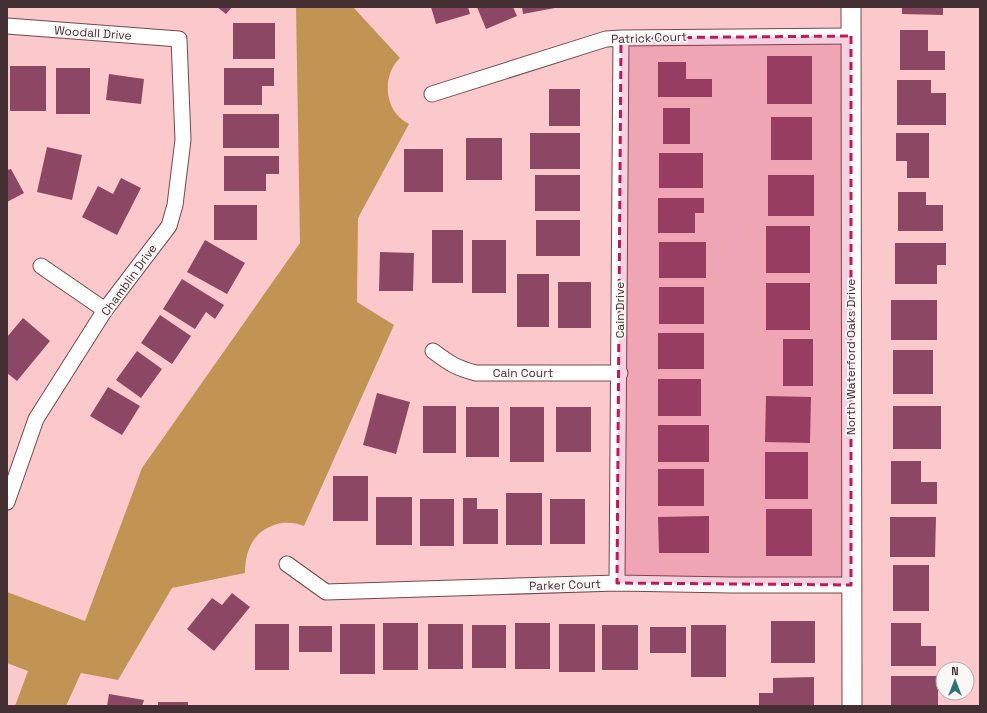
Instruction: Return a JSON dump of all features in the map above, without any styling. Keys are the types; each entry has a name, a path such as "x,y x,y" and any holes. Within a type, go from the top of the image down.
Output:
{"street":[{"name":"North Waterford Oaks Drive","path":"850,7 852,706"},
{"name":"Woodall Drive","path":"7,26 179,40"},
{"name":"Patrick Court","path":"432,94 606,40 621,38 850,36"},
{"name":"Cain Drive","path":"617,583 620,373 621,38"},
{"name":"Chamblin Drive","path":"7,502 36,419 105,310 169,226 175,205 183,140 179,40"},
{"path":"41,266 105,310"},
{"name":"Cain Court","path":"433,351 447,362 460,369 476,373 620,373"},
{"name":"Parker Court","path":"287,564 326,592 617,583 851,585"}],"highlighted area":[{"path":"851,36 851,585 617,583 621,38"}],"shaded area":[{"path":"296,7 353,7 400,58 390,74 388,93 390,103 394,111 409,124 358,218 357,302 394,325 304,526 293,523 282,523 265,529 258,534 253,540 247,555 245,573 172,588 118,680 81,673 66,706 15,706 28,671 7,663 7,592 85,621 142,468 300,243"}],"building":[{"path":"217,7 232,7 226,14"},
{"path":"431,7 468,7 470,14 436,24"},
{"path":"477,7 513,7 517,16 486,29"},
{"path":"522,7 555,7 555,8 523,14"},
{"path":"902,7 943,7 943,15 902,14"},
{"path":"233,23 275,23 275,59 233,59"},
{"path":"900,30 928,30 928,51 945,51 945,70 900,70"},
{"path":"767,56 812,56 812,104 767,104"},
{"path":"658,62 686,62 686,79 712,79 712,97 658,97"},
{"path":"10,66 46,66 46,111 10,111"},
{"path":"56,68 90,68 90,114 56,114"},
{"path":"224,68 274,68 274,86 262,86 262,105 224,105"},
{"path":"109,74 144,79 141,104 106,100"},
{"path":"897,80 931,80 931,93 946,93 946,125 897,125"},
{"path":"549,89 580,89 580,126 549,126"},
{"path":"663,108 690,108 690,144 663,144"},
{"path":"223,114 279,114 279,148 223,148"},
{"path":"771,117 812,117 812,160 771,160"},
{"path":"530,133 580,133 580,169 530,169"},
{"path":"896,133 929,133 929,178 907,178 907,161 896,161"},
{"path":"466,138 502,138 502,180 466,180"},
{"path":"47,147 82,155 72,200 37,192"},
{"path":"404,149 443,149 443,192 404,192"},
{"path":"659,153 703,153 703,188 659,188"},
{"path":"224,156 279,156 279,174 266,174 266,191 224,191"},
{"path":"11,169 24,193 7,202 7,170"},
{"path":"535,175 580,175 580,211 535,211"},
{"path":"768,175 814,175 814,216 768,216"},
{"path":"121,178 141,188 117,235 82,217 98,186 113,194"},
{"path":"898,192 926,192 926,205 943,205 943,231 898,231"},
{"path":"658,198 704,198 704,213 695,213 695,233 658,233"},
{"path":"214,205 257,205 257,240 214,240"},
{"path":"536,220 580,220 580,256 536,256"},
{"path":"766,226 810,226 810,273 766,273"},
{"path":"432,230 463,230 463,283 432,283"},
{"path":"205,240 245,263 227,294 187,272"},
{"path":"472,240 506,240 506,293 472,293"},
{"path":"659,242 706,242 706,278 659,278"},
{"path":"895,243 946,243 946,265 937,265 937,284 895,284"},
{"path":"380,252 414,253 413,291 379,291"},
{"path":"517,274 549,274 549,327 517,327"},
{"path":"182,279 224,305 215,319 206,312 195,329 163,309"},
{"path":"558,282 591,282 591,328 558,328"},
{"path":"766,283 810,283 810,330 766,330"},
{"path":"659,287 704,287 704,324 659,324"},
{"path":"891,300 937,300 937,340 891,340"},
{"path":"160,315 191,336 172,364 141,343"},
{"path":"23,318 50,341 17,381 7,373 7,337"},
{"path":"658,333 704,333 704,369 658,369"},
{"path":"783,339 813,339 813,386 783,386"},
{"path":"893,350 933,350 933,394 893,394"},
{"path":"137,351 162,369 141,398 116,380"},
{"path":"658,379 701,379 701,416 658,416"},
{"path":"108,387 140,406 122,435 90,416"},
{"path":"377,393 410,402 396,454 363,445"},
{"path":"766,396 811,397 810,443 765,442"},
{"path":"423,406 456,406 456,453 423,453"},
{"path":"893,406 941,406 941,449 893,449"},
{"path":"466,407 499,407 499,457 466,457"},
{"path":"510,407 544,407 544,462 510,462"},
{"path":"556,407 591,407 591,452 556,452"},
{"path":"658,425 709,425 709,462 658,462"},
{"path":"765,452 808,452 808,499 765,499"},
{"path":"891,461 921,461 921,482 937,482 937,504 891,504"},
{"path":"658,469 704,469 704,506 658,506"},
{"path":"333,476 368,476 368,521 333,521"},
{"path":"506,493 542,493 542,545 506,545"},
{"path":"376,497 412,497 412,545 376,545"},
{"path":"463,498 477,498 477,509 498,509 498,544 463,544"},
{"path":"420,499 454,499 454,546 420,546"},
{"path":"550,499 585,499 585,544 550,544"},
{"path":"766,509 812,509 812,556 766,556"},
{"path":"709,516 709,553 659,553 658,517"},
{"path":"890,517 936,517 935,557 890,557"},
{"path":"893,565 929,565 929,611 893,611"},
{"path":"232,593 250,607 214,651 187,629 212,598 222,605"},
{"path":"771,621 815,621 815,663 771,663"},
{"path":"383,623 418,623 418,670 383,670"},
{"path":"515,623 550,623 550,669 515,669"},
{"path":"891,623 921,623 921,646 936,646 935,666 891,666"},
{"path":"255,624 289,624 289,670 255,670"},
{"path":"340,624 375,624 375,674 340,674"},
{"path":"428,624 463,624 463,669 428,669"},
{"path":"559,624 595,624 595,672 559,672"},
{"path":"472,625 506,625 506,668 472,668"},
{"path":"602,625 638,625 638,670 602,670"},
{"path":"691,625 726,625 726,677 691,677"},
{"path":"299,626 332,626 332,652 299,652"},
{"path":"650,627 686,627 686,653 650,653"},
{"path":"891,676 935,676 935,701 938,701 938,706 891,706"},
{"path":"814,677 814,706 759,706 759,693 773,693 773,678"},
{"path":"109,694 144,700 142,706 107,706"},
{"path":"158,702 188,702 188,706 158,706"}]}
